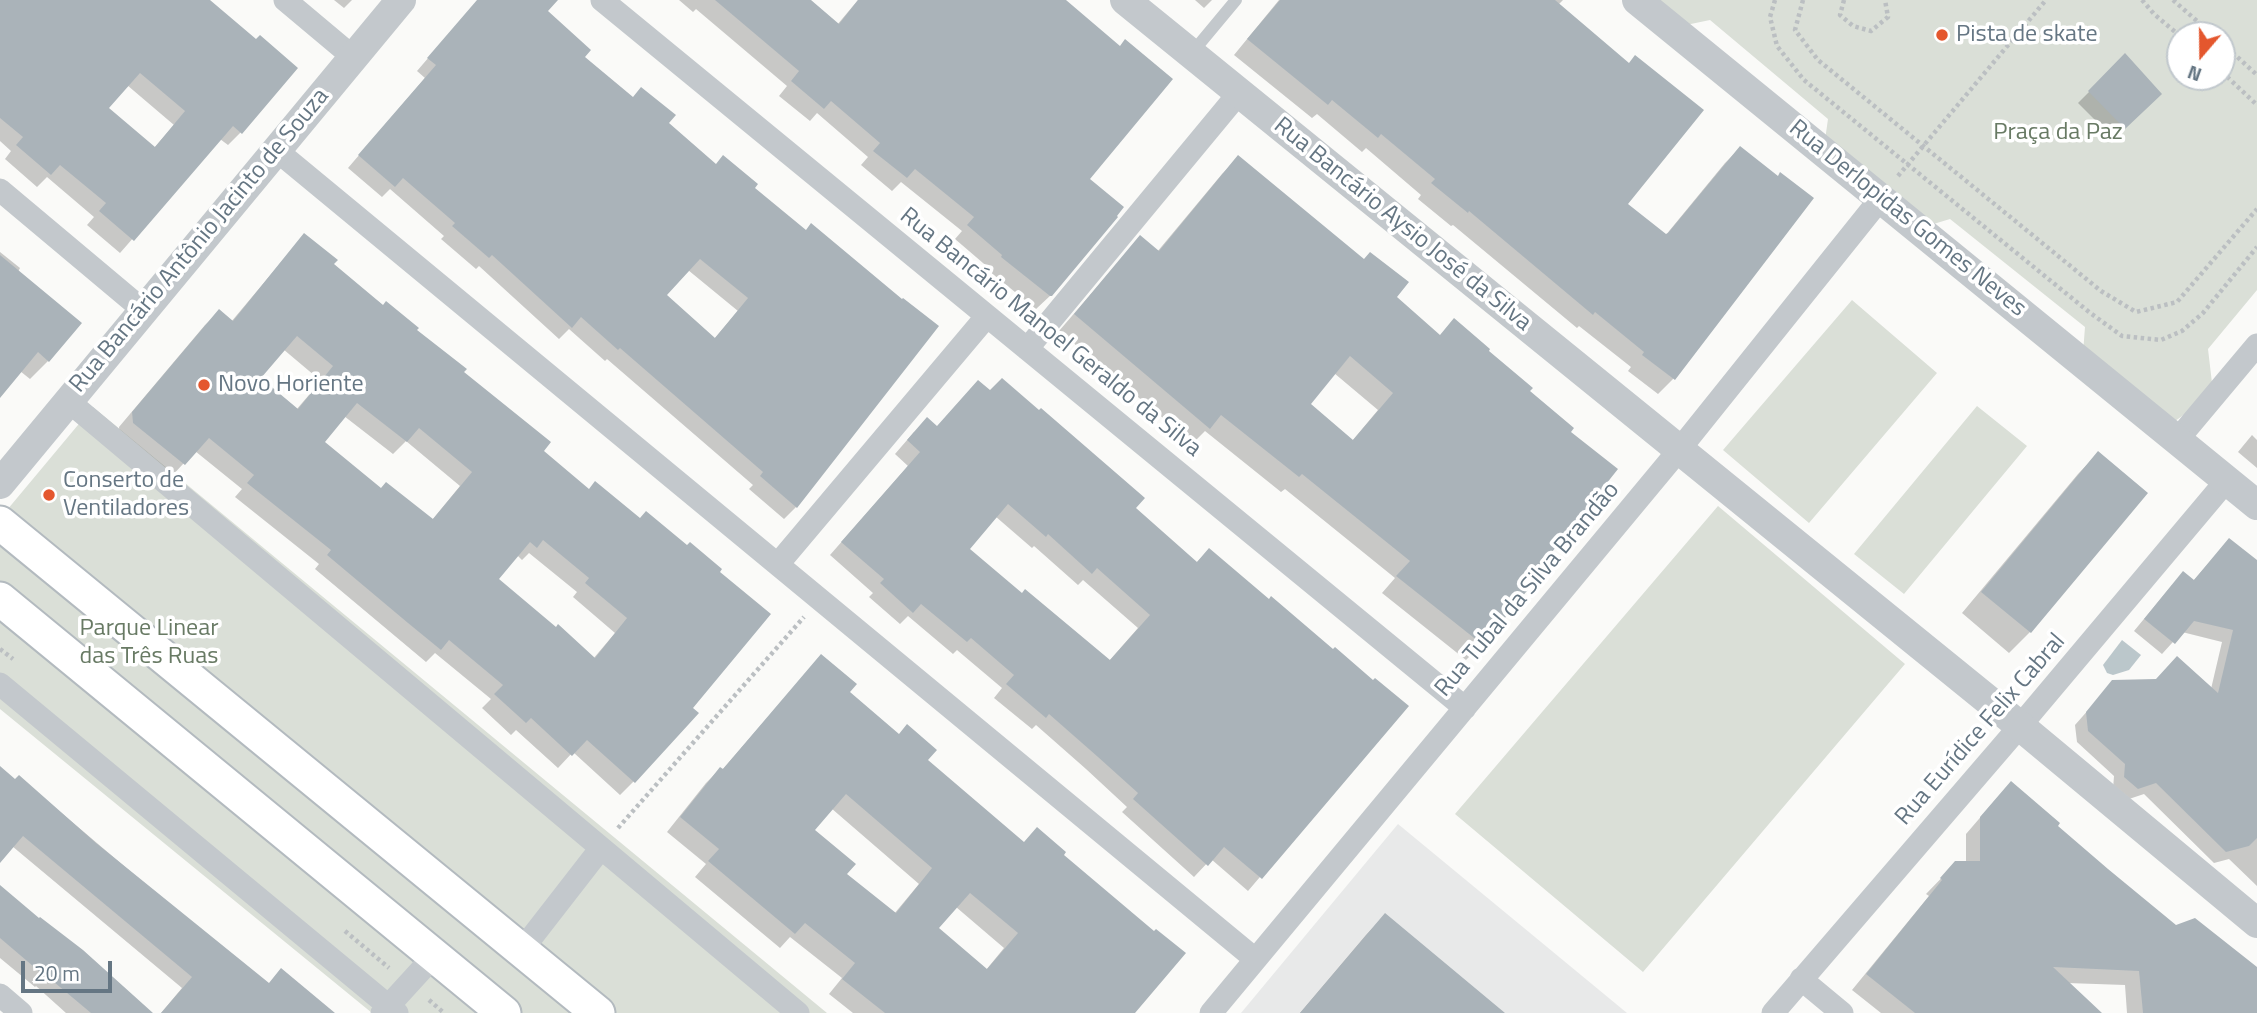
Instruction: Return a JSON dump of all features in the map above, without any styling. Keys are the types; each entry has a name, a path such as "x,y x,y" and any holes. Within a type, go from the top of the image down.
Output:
{"main road":[{"path":"0,523 598,1013"},
{"path":"0,599 504,1013"}],"street":[{"path":"285,0 353,57"},
{"name":"Rua Bancário Antônio Jacinto de Souza","path":"0,484 401,0"},
{"name":"Rua Bancário Manoel Geraldo da Silva","path":"601,0 1465,708"},
{"name":"Rua Bancário Aysio José da Silva","path":"1125,0 2020,726 2257,923"},
{"name":"Rua Derlopidas Gomes Neves","path":"1637,0 2257,505"},
{"path":"1027,349 1239,93"},
{"path":"276,150 1255,959"},
{"path":"0,190 143,310"},
{"name":"Rua Tubal da Silva Brandão","path":"1211,1013 1679,450 1881,198"},
{"path":"778,564 987,316"},
{"path":"2178,439 2257,345"},
{"path":"67,400 798,1013"},
{"name":"Rua Eurídice Felix Cabral","path":"1773,1013 2227,480"},
{"path":"0,684 389,1011 434,956"},
{"path":"521,951 601,848"},
{"path":"1801,979 1842,1013"},
{"path":"0,995 21,1013"}],"lane":[{"path":"1191,54 1236,0"}],"path":[{"path":"1775,0 1770,18 1777,46 1804,80 2089,313 2122,336 2161,340 2182,331 2203,313 2257,247"},
{"path":"1803,0 1795,30 1818,60 2101,291 2136,312 2177,302 2257,209"},
{"path":"1844,0 1840,15 1853,26 1871,31 1888,17 1885,0"},
{"path":"1881,198 2046,0"},
{"path":"2142,0 2166,23"},
{"path":"2173,0 2197,21"},
{"path":"2236,56 2257,75"},
{"path":"2236,86 2257,106"},
{"path":"601,848 820,599"}],"shaded area":[{"path":"2122,640 2141,655 2129,670 2113,675 2107,673 2103,665"},
{"path":"1398,824 1627,1013 1241,1013"}],"green space":[{"name":"Praça da Paz","path":"1655,0 2257,0 2257,290 2208,349 2212,383 2192,409 2171,424 2083,353 2085,327 1950,219 1927,226 1825,140 1828,119 1710,20 1686,25"},
{"path":"1852,300 1937,373 1809,523 1723,450"},
{"path":"1977,406 2027,446 1904,594 1854,554"},
{"name":"Parque Linear das Três Ruas","path":"93,407 827,1013 372,1013 0,709 0,505 7,510"},
{"path":"1718,506 1905,664 1643,972 1455,814"}],"building":[{"path":"0,0 210,0 256,39 260,35 298,68 242,134 233,126 134,241 99,211 106,203 60,165 51,175 16,145 23,137 0,118","holes":["140,73 185,111 155,147 109,108"]},
{"path":"477,0 558,0 548,11 591,50 585,57 633,97 641,87 676,115 669,123 716,164 723,155 758,184 755,188 806,230 811,223 902,299 939,326 797,508 760,476 763,472 620,348 618,350 581,317 572,328 492,255 489,258 452,226 455,223 403,178 395,187 358,155 436,65 427,58","holes":["700,259 748,298 715,338 667,295"]},
{"path":"715,0 811,0 839,24 858,0 1066,0 1120,46 1125,39 1173,79 1090,179 1124,207 1050,296 1001,257 1002,255 967,225 974,217 915,169 907,178 873,151 880,143 831,101 824,109 791,81 799,71"},
{"path":"1280,0 1555,0 1629,63 1635,55 1704,110 1628,204 1666,234 1740,146 1778,176 1780,172 1814,198 1675,380 1642,355 1644,352 1595,312 1593,315 1469,211 1468,213 1431,183 1435,179 1381,134 1378,138 1332,100 1328,105 1247,39"},
{"path":"2125,53 2162,94 2125,129 2088,91"},
{"path":"1238,155 1364,259 1370,252 1409,282 1397,297 1440,335 1454,318 1533,388 1530,391 1574,428 1571,432 1618,469 1548,557 1552,560 1483,645 1396,576 1410,561 1302,474 1299,477 1221,415 1210,429 1074,314 1140,235 1159,251","holes":["1350,356 1393,393 1353,440 1311,404"]},
{"path":"304,233 338,260 334,264 383,305 386,301 419,328 417,330 467,369 464,372 551,442 544,451 589,489 595,481 640,518 646,511 687,545 690,542 722,569 720,572 771,614 693,708 699,713 635,783 587,740 572,756 531,718 526,723 494,694 503,685 449,640 441,650 327,555 331,550 247,483 254,475 209,438 185,465 133,423 132,412 219,309 233,321","holes":["297,336 333,366 298,409 261,378","357,403 407,442 419,428 472,472 433,519 386,482 381,488 325,442","543,540 589,578 585,583 627,618 595,658 558,624 556,627 499,579 530,542 537,548"]},
{"path":"0,255 82,323 49,362 38,352 0,398"},
{"path":"1002,378 1145,498 1136,508 1197,562 1209,548 1269,599 1271,596 1333,649 1335,647 1373,680 1375,678 1409,706 1262,879 1224,847 1208,866 1133,799 1138,793 1049,714 1046,718 1006,684 1014,675 971,638 967,642 921,604 913,613 880,583 884,579 841,542 920,452 907,440 927,417 937,426 978,380 990,390","holes":["1008,504 1046,537 1048,534 1092,574 1097,568 1150,615 1110,660 1025,589 1022,593 970,549"]},
{"path":"2098,451 2148,493 2031,633 1981,592"},
{"path":"2229,538 2257,560 2257,838 2249,846 2226,852 2156,783 2138,789 2124,777 2125,764 2088,731 2086,712 2112,680 2156,679 2177,656 2218,693 2233,630 2194,621 2175,644 2144,619 2183,571 2194,580"},
{"path":"821,654 857,684 850,692 899,734 907,724 937,750 928,760 1024,842 1037,827 1066,852 1064,855 1154,931 1156,929 1186,953 1135,1013 885,1013 842,979 855,963 805,923 795,934 708,861 719,849 680,817 720,767 723,769","holes":["846,794 932,868 896,913 847,874 856,864 815,830","970,893 1018,933 987,969 939,928"]},
{"path":"0,766 15,779 19,775 96,843 269,983 281,968 335,1013 161,1013 192,977 23,836 0,863"},
{"path":"2011,781 2060,823 2058,826 2176,925 2195,918 2257,967 2257,1013 2143,1013 2139,971 2053,967 2102,1013 1915,1013 1866,974 1955,861 1980,861 1980,817"},
{"path":"0,885 83,950 153,1013 91,1013 47,978 0,938"},
{"path":"1385,913 1505,1013 1300,1013"}],"place":[{"name":"Pista de skate","path":"1942,35"},
{"name":"Novo Horiente","path":"204,385"},
{"name":"Conserto de Ventiladores","path":"49,495"}]}
